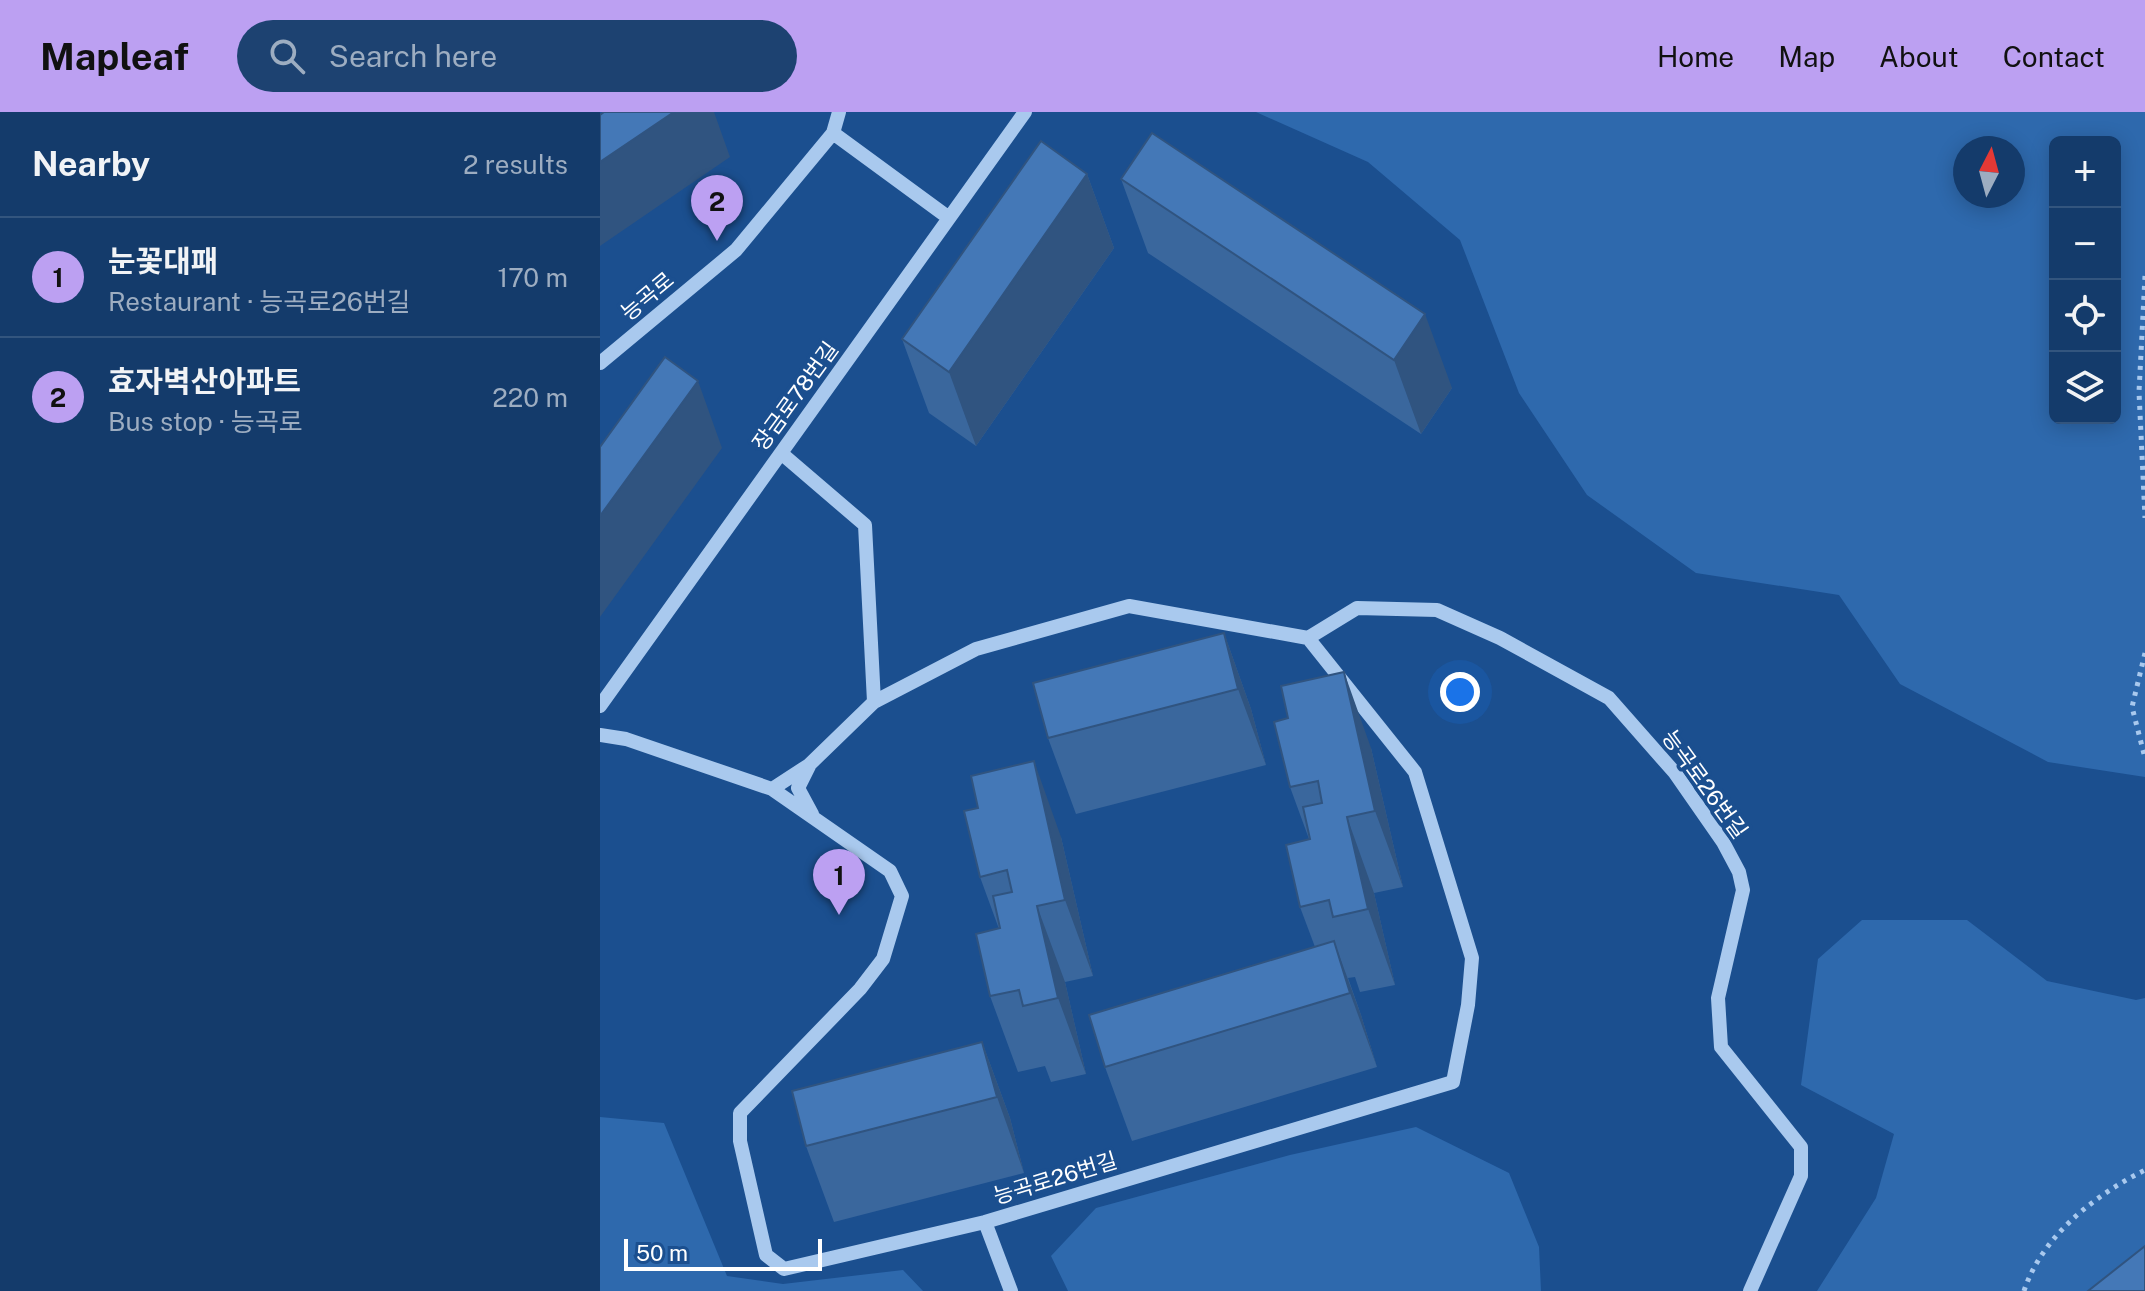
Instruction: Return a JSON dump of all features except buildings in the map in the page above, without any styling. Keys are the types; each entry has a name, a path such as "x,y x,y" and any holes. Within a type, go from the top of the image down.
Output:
{"street":[{"name":"능곡로","path":"600,363 736,250 833,133 839,112"},
{"name":"장금로78번길","path":"600,706 1025,112"},
{"path":"833,133 949,218"},
{"path":"781,453 865,525 874,702"},
{"path":"772,789 809,765 874,702 976,649 1129,606 1308,638"},
{"name":"능곡로26번길","path":"600,735 626,739 772,789 890,871 902,896 883,959 740,1113 740,1141 766,1255 784,1269 985,1222 1453,1082 1468,1005 1472,958 1415,772 1308,638 1357,608 1437,610 1500,638 1609,698 1675,773 1723,842 1739,872 1743,890 1718,998 1721,1047 1801,1147 1803,1163 1801,1176 1750,1291"},
{"path":"809,765 798,788 815,818"},
{"path":"985,1222 1011,1291"}],"path":[{"path":"2145,276 2139,392 2145,518"},
{"path":"2145,653 2132,707 2145,758"},
{"path":"2024,1291 2040,1259 2068,1223 2104,1195 2145,1170"}],"shaded area":[{"path":"1256,112 2145,112 2145,777 2048,762 1900,684 1839,595 1696,573 1587,495 1519,393 1460,240 1368,162"},
{"path":"1862,920 1967,920 2047,981 2136,1000 2145,998 2145,1279 2122,1291 1817,1291 1876,1198 1894,1134 1801,1085 1818,959"},
{"path":"600,1117 664,1123 727,1276 783,1284 903,1270 923,1291 600,1291"},
{"path":"1416,1127 1509,1173 1539,1247 1541,1291 1068,1291 1051,1256 1096,1208 1290,1155"}],"place":[{"name":"효자벽산아파트","path":"717,241"},
{"name":"눈꽃대패","path":"839,915"}]}
